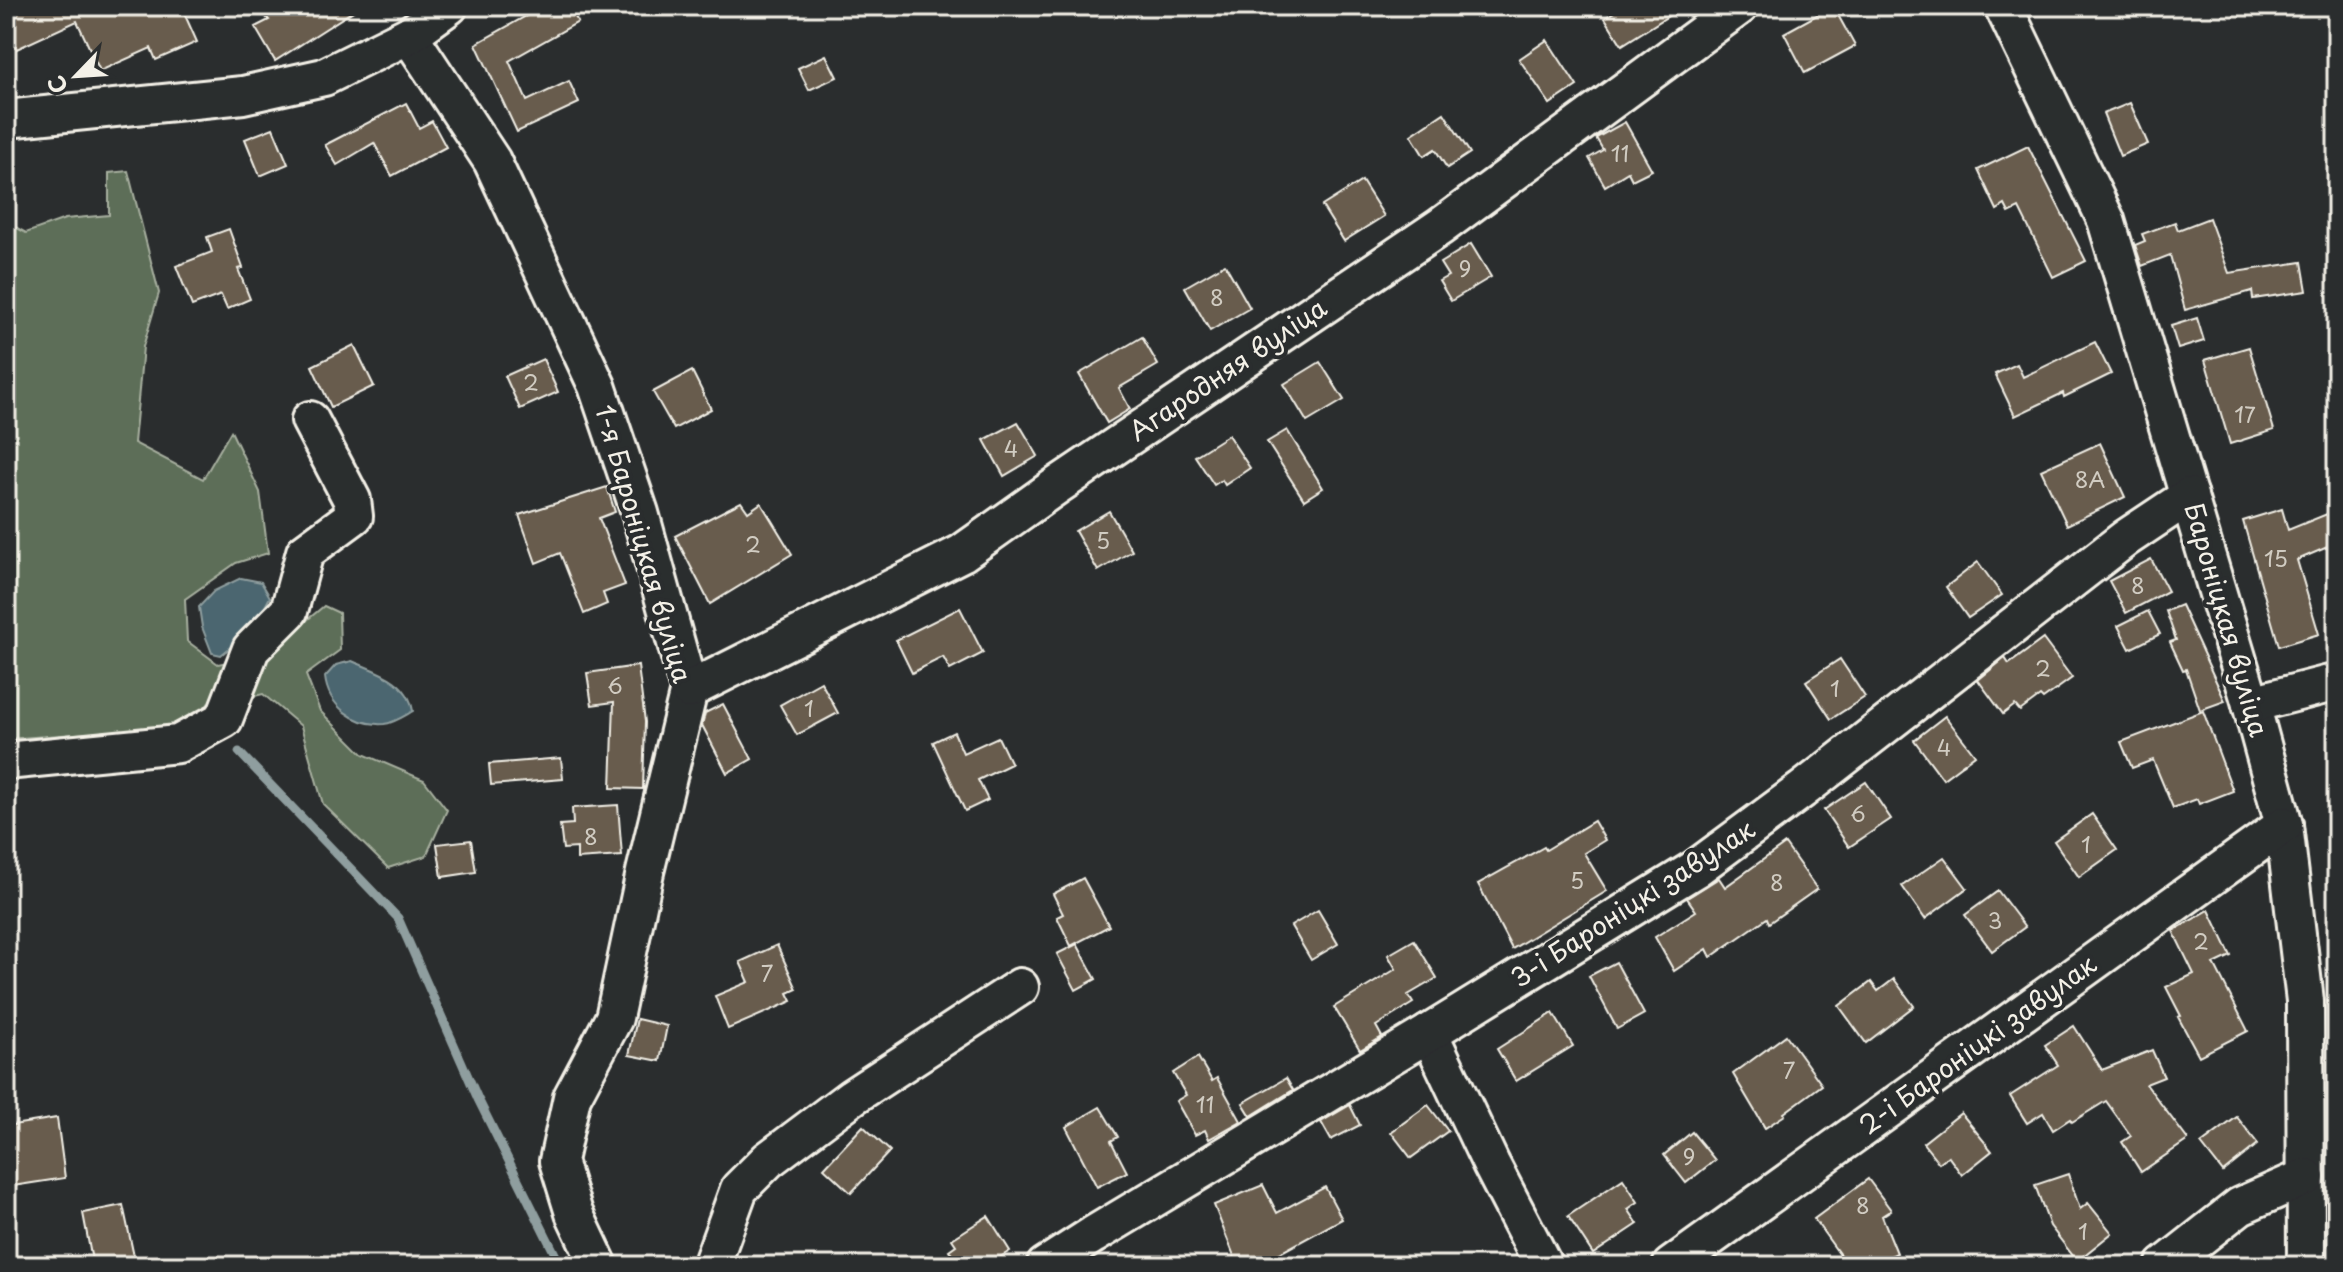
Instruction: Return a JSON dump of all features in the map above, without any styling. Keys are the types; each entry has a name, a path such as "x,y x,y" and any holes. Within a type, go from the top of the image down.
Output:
{"street":[{"path":"6,119 243,95 324,77 409,35 449,6"},
{"name":"Агародняя вуліца","path":"689,690 962,553 1440,227 1740,6"},
{"name":"Бароніцкая вуліца","path":"2003,6 2106,220 2251,704 2284,825 2305,1001 2306,1266"},
{"name":"1-я Бароніцкая вуліца","path":"409,35 492,161 597,386 640,513 689,690 614,1018 572,1097 558,1161 574,1213 599,1266"},
{"path":"6,761 178,744 224,719 251,649 289,611 305,552 354,516 352,500 310,420"},
{"name":"3-і Бароніцкі завулак","path":"1045,1266 1695,869 1813,782 2126,538 2189,496"},
{"path":"2251,704 2337,682"},
{"name":"2-і Бароніцкі завулак","path":"1671,1266 2284,825"},
{"path":"711,1266 739,1189 768,1160 852,1097 1020,987"},
{"path":"1429,1033 1544,1266"},
{"path":"2164,1266 2240,1206 2306,1177"}],"green space":[{"path":"128,171 159,293 143,347 134,443 203,479 231,431 260,492 268,553 236,563 185,599 187,641 218,664 266,654 324,606 339,613 340,650 306,675 320,711 363,754 424,780 447,810 426,856 388,868 323,804 301,726 263,694 211,706 174,727 6,739 6,222 26,233 65,219 109,215 109,173"}],"water":[{"path":"241,578 261,582 270,597 254,628 221,655 212,653 202,627 199,607 214,591"},
{"path":"352,661 398,684 410,700 413,711 384,724 363,722 345,712 331,697 325,677 336,665"}],"building":[{"path":"6,6 181,6 197,42 156,60 151,48 100,71 77,21 6,54"},
{"path":"283,6 361,6 275,61 255,27 269,20 266,17"},
{"path":"544,6 569,6 578,22 509,61 527,101 569,81 579,103 517,132 476,44"},
{"path":"1623,6 1684,6 1622,45 1605,18"},
{"path":"1833,6 1855,46 1805,73 1784,33"},
{"path":"1547,40 1577,86 1550,104 1519,59"},
{"path":"826,55 837,77 809,90 798,68"},
{"path":"406,103 419,128 432,121 446,147 392,176 374,143 337,165 325,145"},
{"path":"2130,103 2148,144 2120,156 2103,114"},
{"path":"1444,113 1470,153 1447,168 1435,149 1424,156 1411,135"},
{"path":"1625,122 1652,170 1632,180 1628,172 1605,186 1589,158 1603,150 1596,138"},
{"path":"273,128 288,164 260,176 245,139"},
{"path":"2028,146 2086,261 2053,277 2019,208 2009,213 2005,205 1997,210 1978,170"},
{"path":"1362,181 1384,216 1344,241 1322,206"},
{"path":"2209,218 2229,273 2302,262 2307,291 2253,299 2252,291 2185,310 2170,255 2142,266 2135,245 2145,241 2142,234 2175,222 2178,230"},
{"path":"229,229 243,268 238,269 250,299 227,309 221,295 192,306 176,266 212,252 207,237"},
{"path":"1471,244 1491,277 1451,301 1439,281 1448,276 1440,263"},
{"path":"1225,264 1250,308 1210,331 1185,287"},
{"path":"2197,318 2204,341 2178,349 2171,326"},
{"path":"1142,337 1158,365 1119,388 1130,409 1107,423 1079,374"},
{"path":"2095,342 2111,374 2015,416 1995,374 2017,364 2023,377"},
{"path":"354,345 374,386 331,407 312,366"},
{"path":"2249,347 2274,430 2230,444 2205,360"},
{"path":"543,359 558,392 520,409 505,376"},
{"path":"1320,362 1344,400 1307,422 1284,384"},
{"path":"692,371 711,409 674,429 653,392"},
{"path":"1018,422 1038,456 1004,476 984,440"},
{"path":"1287,430 1323,488 1304,500 1267,442"},
{"path":"1228,435 1250,468 1225,485 1222,480 1214,485 1195,456"},
{"path":"2100,443 2125,497 2067,525 2041,470"},
{"path":"607,487 615,512 599,518 625,585 603,593 607,604 584,614 560,553 536,563 519,515"},
{"path":"741,502 748,512 761,503 792,554 710,604 675,536"},
{"path":"2282,509 2288,530 2327,514 2337,543 2297,560 2319,634 2279,646 2243,521"},
{"path":"1109,511 1132,551 1098,571 1075,531"},
{"path":"2151,559 2168,591 2126,613 2109,581"},
{"path":"1978,562 2002,595 1968,618 1946,587"},
{"path":"2181,605 2225,701 2200,710 2186,669 2183,670 2170,642 2176,640 2166,611"},
{"path":"960,608 983,653 950,670 943,657 912,673 896,640"},
{"path":"2148,611 2160,634 2130,649 2118,626"},
{"path":"2043,639 2072,678 2020,711 2015,705 2003,714 1978,680 2005,658 2009,664"},
{"path":"1840,659 1865,697 1831,719 1806,681"},
{"path":"638,666 645,722 643,789 611,788 614,702 592,705 587,673"},
{"path":"821,682 838,713 797,735 780,705"},
{"path":"723,704 752,759 727,773 702,725 705,713"},
{"path":"2203,711 2233,791 2199,804 2197,799 2173,808 2153,760 2132,768 2121,742"},
{"path":"1945,716 1975,755 1943,779 1914,740"},
{"path":"954,732 963,753 998,737 1011,764 978,780 988,800 965,811 933,742"},
{"path":"561,758 563,779 491,785 489,764"},
{"path":"1866,782 1891,819 1849,847 1824,810"},
{"path":"618,805 622,856 577,859 577,848 563,849 560,825 573,824 572,808"},
{"path":"2092,814 2117,850 2079,877 2054,841"},
{"path":"1594,821 1605,840 1584,853 1607,891 1512,949 1478,884 1544,847 1546,850"},
{"path":"471,840 476,872 442,877 437,844"},
{"path":"1785,844 1817,889 1769,923 1767,918 1711,957 1707,949 1674,971 1655,937 1696,911 1687,898 1719,878 1725,887"},
{"path":"1944,857 1967,888 1925,919 1902,886"},
{"path":"1083,878 1109,926 1071,946 1057,917 1063,914 1053,894"},
{"path":"1998,891 2025,927 1992,951 1965,915"},
{"path":"1318,910 1338,944 1311,960 1291,926"},
{"path":"2209,910 2231,956 2214,964 2248,1031 2199,1056 2166,987 2194,974 2173,931"},
{"path":"1414,940 1437,978 1408,995 1413,1003 1376,1026 1382,1037 1360,1050 1334,1007 1396,969 1388,955"},
{"path":"1077,944 1096,979 1076,990 1057,954"},
{"path":"777,945 797,989 788,993 792,1001 728,1029 715,996 749,982 740,962"},
{"path":"1616,962 1644,1014 1617,1029 1589,976"},
{"path":"1894,979 1914,1006 1866,1043 1839,1006 1871,982 1878,991"},
{"path":"1553,1013 1573,1046 1516,1081 1497,1049"},
{"path":"637,1019 667,1026 660,1061 629,1055"},
{"path":"2074,1026 2102,1070 2152,1050 2164,1077 2146,1084 2188,1140 2141,1172 2122,1142 2131,1136 2106,1101 2053,1130 2043,1113 2027,1123 2010,1096 2058,1065 2045,1045"},
{"path":"1786,1035 1822,1085 1765,1128 1733,1074"},
{"path":"1198,1057 1212,1081 1217,1078 1241,1121 1209,1139 1205,1130 1195,1135 1176,1101 1186,1095 1173,1073"},
{"path":"1286,1078 1293,1090 1251,1116 1243,1103"},
{"path":"1350,1105 1360,1125 1331,1140 1321,1122"},
{"path":"1428,1105 1448,1131 1411,1158 1391,1132"},
{"path":"1100,1107 1118,1137 1111,1141 1127,1172 1097,1187 1066,1127"},
{"path":"1961,1113 1992,1151 1962,1175 1948,1156 1939,1163 1923,1143"},
{"path":"2237,1117 2258,1144 2223,1172 2201,1144"},
{"path":"57,1118 65,1178 6,1187 6,1126"},
{"path":"863,1126 890,1151 851,1193 824,1168"},
{"path":"1692,1132 1715,1160 1686,1183 1664,1155"},
{"path":"2068,1174 2080,1209 2088,1203 2112,1233 2077,1261 2050,1226 2035,1185"},
{"path":"1623,1179 1638,1202 1628,1209 1638,1224 1593,1254 1568,1216"},
{"path":"1868,1179 1891,1210 1882,1216 1897,1253 1886,1258 1889,1266 1848,1266 1814,1219"},
{"path":"1263,1185 1277,1213 1325,1187 1342,1219 1256,1266 1238,1266 1214,1205"},
{"path":"123,1205 136,1266 93,1266 83,1213"},
{"path":"988,1216 1010,1251 986,1266 959,1266 949,1250 956,1245 952,1239"}],"waterway":[{"path":"239,752 398,918 478,1099 561,1266"}]}
